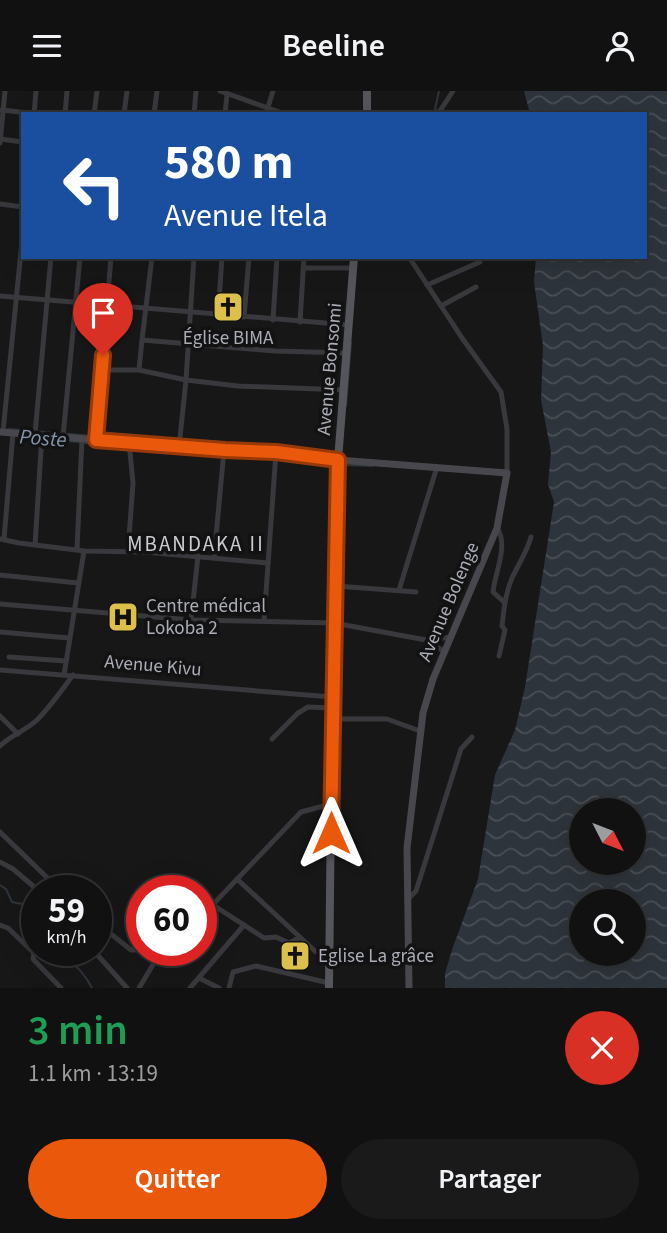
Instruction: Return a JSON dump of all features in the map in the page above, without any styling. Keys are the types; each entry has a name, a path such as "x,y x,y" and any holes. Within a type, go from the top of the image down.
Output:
{"main road":[{"path":"367,91 367,112"},
{"name":"Avenue Bonsomi","path":"329,985 338,460 354,259"}],"street":[{"path":"5,91 0,141 21,142"},
{"path":"35,112 36,91"},
{"path":"65,112 67,91"},
{"path":"94,112 97,91"},
{"path":"124,112 127,91"},
{"path":"155,112 157,91"},
{"path":"194,112 196,91"},
{"path":"220,91 280,112"},
{"path":"246,101 247,91"},
{"path":"268,107 273,91"},
{"path":"439,112 453,91"},
{"path":"225,112 227,95"},
{"path":"256,112 257,104"},
{"path":"2,110 21,112"},
{"path":"0,204 21,207"},
{"path":"21,253 2,432 276,452 338,460 508,473"},
{"path":"35,545 38,435 51,259"},
{"path":"64,437 80,259"},
{"path":"96,440 111,259"},
{"path":"139,370 152,259"},
{"path":"179,447 194,259"},
{"path":"218,316 222,259"},
{"path":"244,317 249,259"},
{"path":"272,320 277,259"},
{"path":"300,322 304,259"},
{"name":"Avenue Bolenge","path":"409,259 501,392 507,429 508,473 497,528 428,696 420,731 407,848 409,988"},
{"path":"427,285 481,263"},
{"path":"303,268 353,268"},
{"path":"441,306 476,287"},
{"path":"0,296 107,307 349,325"},
{"path":"142,339 187,345 347,353"},
{"path":"101,370 139,370 186,380 238,386 344,390"},
{"path":"13,433 2,539 80,550 128,551 268,563"},
{"path":"64,675 78,583 82,438"},
{"path":"128,551 133,482 129,442"},
{"path":"214,558 225,450"},
{"path":"264,621 276,452"},
{"path":"398,590 437,467"},
{"path":"497,528 502,535 502,548 493,592 505,603"},
{"path":"499,656 505,630 502,626 505,603 514,573 526,556 531,537"},
{"path":"191,620 198,556"},
{"path":"0,575 78,583"},
{"path":"336,586 416,593"},
{"path":"0,604 74,608 191,620 334,624 426,640 451,637"},
{"path":"0,632 69,638"},
{"path":"426,640 445,652"},
{"path":"9,657 66,661"},
{"name":"Avenue Kivu","path":"0,670 332,697"},
{"path":"0,747 9,737 18,734 37,719 73,675"},
{"path":"272,739 298,713 308,707 332,708"},
{"path":"0,716 18,734"},
{"path":"332,719 387,719 420,731"},
{"path":"407,900 416,891 461,749 472,737"},
{"path":"217,901 301,812 331,804"},
{"path":"0,832 44,875"},
{"path":"0,862 21,876"},
{"path":"237,879 316,952 331,954"},
{"path":"217,908 264,937 276,937 289,943 299,938"},
{"path":"0,925 8,928 34,953 33,959 61,988"},
{"path":"190,988 244,925"},
{"path":"112,935 126,946"},
{"path":"107,966 127,988"},
{"path":"139,988 152,966"},
{"path":"229,988 233,972 256,966 329,985"},
{"path":"199,978 219,988"}],"water":[{"path":"524,91 667,91 667,988 445,988 445,973 478,879 495,775 515,730 525,687 554,502 548,484 551,452 541,400 543,346 534,282 536,259 647,259 647,112 529,112"}],"waterway":[{"path":"439,91 435,109 440,112"},
{"path":"346,406 351,342"},
{"path":"8,429 93,436"},
{"name":"Poste","path":"29,438 79,442"},
{"name":"Poste","path":"85,443 128,446"},
{"name":"Poste","path":"343,465 372,466"},
{"path":"339,595 341,482"},
{"path":"0,885 6,889 12,902 21,904"},
{"path":"75,966 92,988"}],"place":[{"name":"Église BIMA","path":"228,307"},
{"name":"Centre médical Lokoba 2","path":"123,617"},
{"name":"Eglise La grâce","path":"295,956"}],"district":[{"name":"MBANDAKA II","path":"196,544"}],"route":[{"path":"103,355 96,440 276,452 338,460 331,833"}]}
